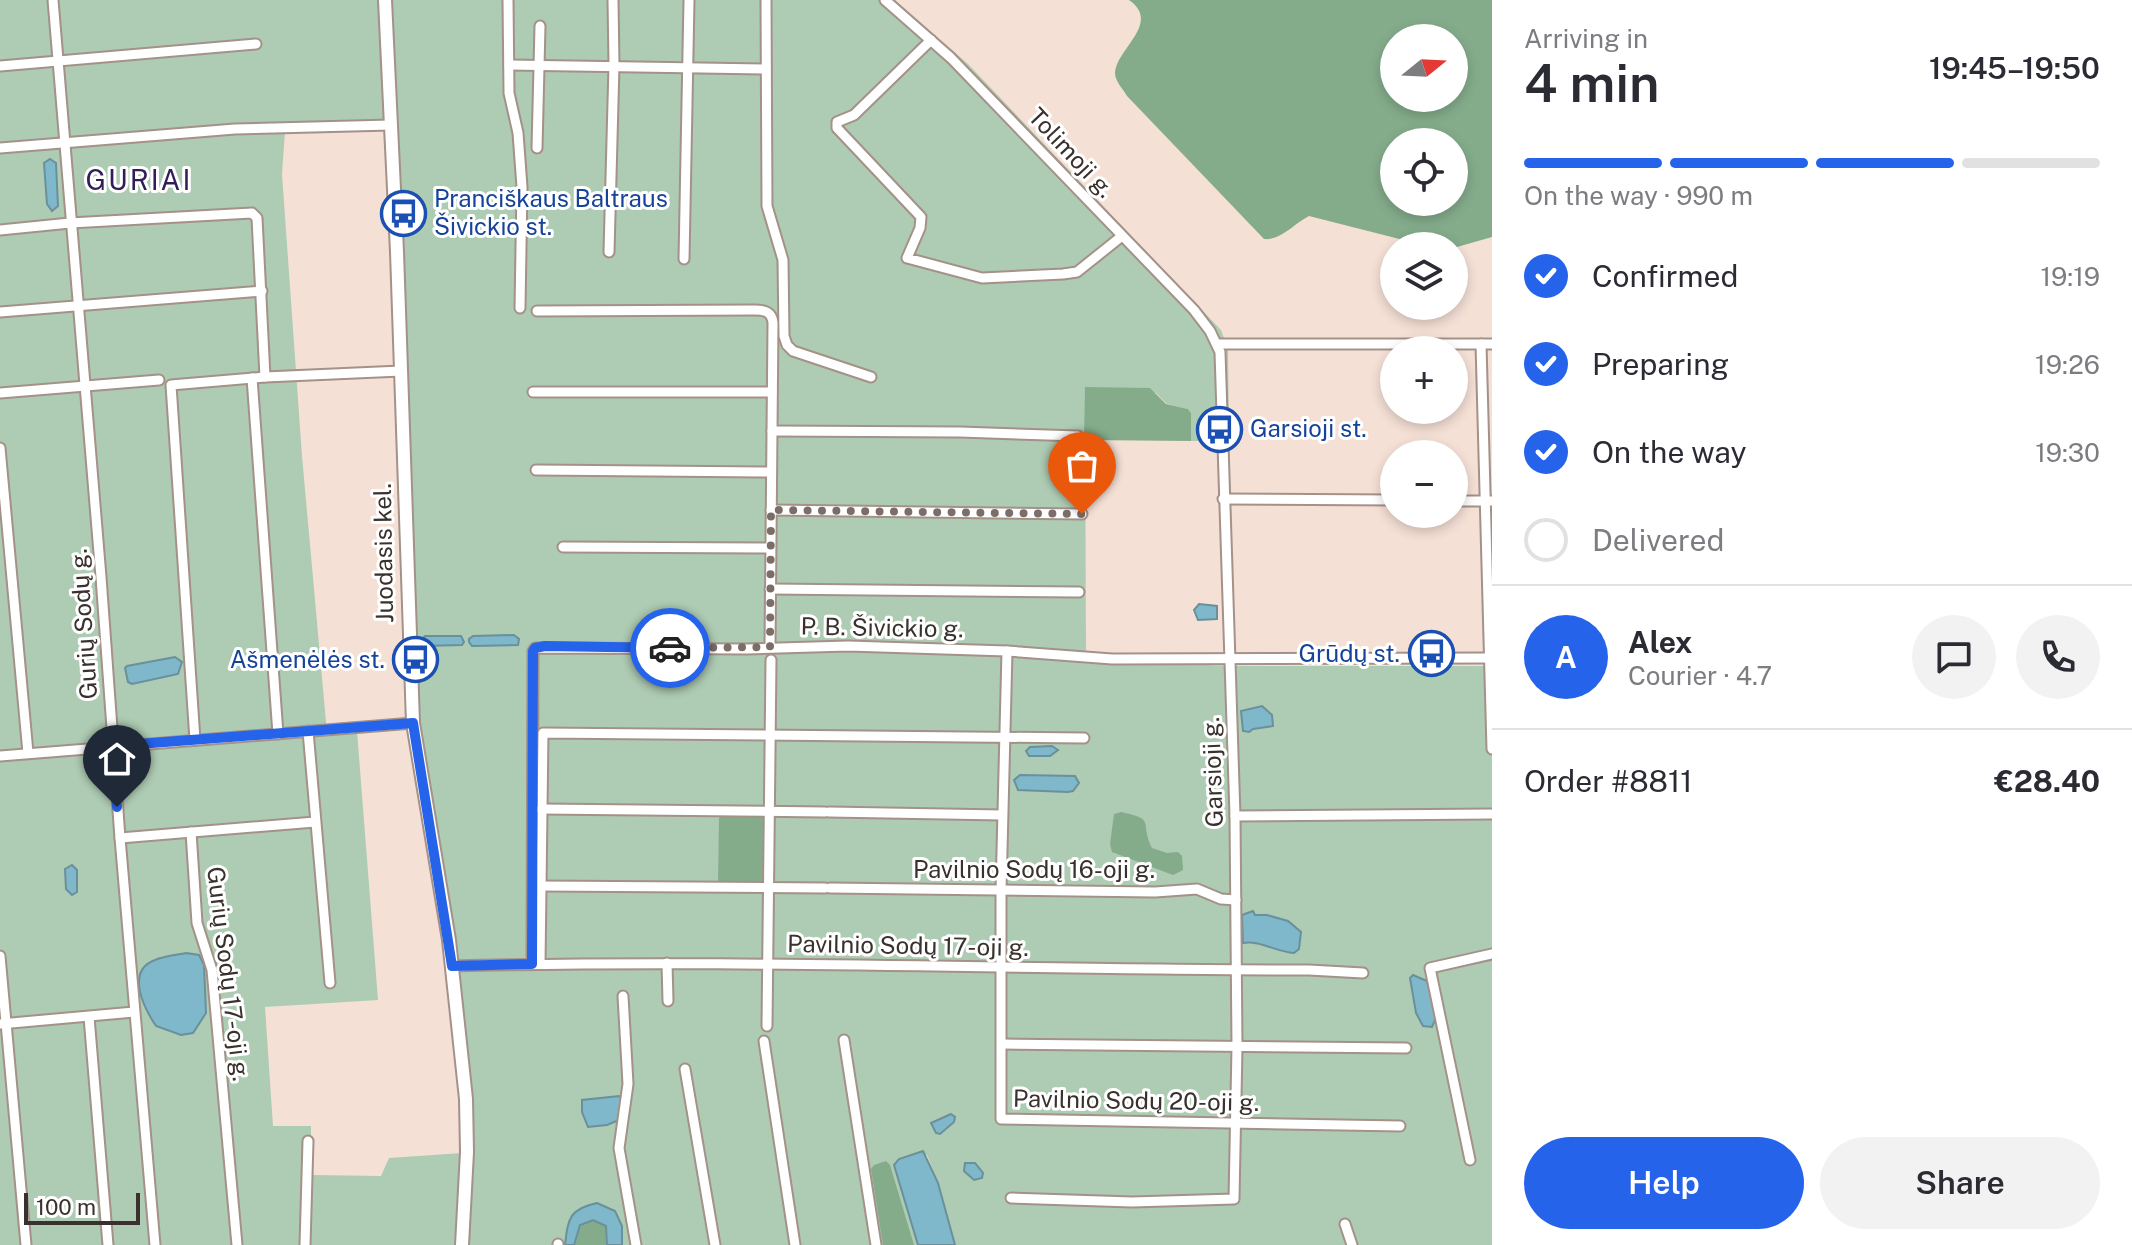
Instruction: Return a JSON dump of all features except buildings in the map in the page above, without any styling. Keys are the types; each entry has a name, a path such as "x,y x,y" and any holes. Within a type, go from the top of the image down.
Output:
{"main road":[{"name":"Juodasis kel.","path":"385,0 413,723 452,966 467,1122 462,1245"}],"street":[{"name":"Gurių Sodų g.","path":"53,0 155,1245"},
{"path":"508,0 509,93 518,133 522,187 520,308"},
{"path":"609,252 613,0"},
{"path":"684,259 689,0"},
{"path":"766,0 767,206 783,260 783,323 787,345 793,351 871,377"},
{"name":"Tolimoji g.","path":"885,0 931,40 1029,137 1194,310 1219,344"},
{"path":"537,148 540,26"},
{"path":"931,40 854,115 837,122 837,128 921,217 920,228 907,258 982,278 1063,274 1077,272 1122,236"},
{"path":"0,66 256,44"},
{"path":"509,65 766,69"},
{"path":"0,148 235,129 391,125"},
{"path":"0,230 252,213 257,218 265,377"},
{"path":"0,312 262,291"},
{"path":"537,311 761,310 771,314 770,647"},
{"path":"1219,344 1486,344 1492,749"},
{"name":"Garsioji g.","path":"1011,1198 1132,1202 1234,1199 1237,1047 1235,816 1219,344"},
{"path":"195,740 171,385 401,371"},
{"path":"252,378 278,734"},
{"path":"0,393 159,380"},
{"path":"533,392 772,392"},
{"path":"772,431 1078,436"},
{"path":"0,448 28,753"},
{"path":"536,470 771,472"},
{"path":"1223,499 1380,500"},
{"path":"1468,501 1489,501"},
{"path":"771,510 1082,514"},
{"path":"563,547 770,548"},
{"path":"770,589 1079,592"},
{"name":"P. B. Šivickio g.","path":"536,964 535,648 848,646 1007,651 1112,659 1491,658"},
{"name":"Pavilnio Sodų 20-oji g.","path":"1007,651 1001,891 1001,1119 1400,1126"},
{"path":"767,1026 771,660"},
{"path":"0,756 413,723"},
{"path":"308,731 330,983"},
{"path":"536,964 543,733 1084,738"},
{"path":"541,809 1002,815"},
{"path":"1235,816 1492,814"},
{"path":"120,838 315,822"},
{"name":"Gurių Sodų 17-oji g.","path":"191,832 197,923 212,970 237,1245"},
{"name":"Pavilnio Sodų 16-oji g.","path":"540,886 1155,892 1197,889 1221,899 1236,900"},
{"path":"1470,1160 1430,968 1492,954"},
{"path":"0,956 3,1024 26,1245"},
{"path":"667,963 668,1001"},
{"name":"Pavilnio Sodų 17-oji g.","path":"452,966 667,963 1363,973"},
{"path":"623,996 628,1084 619,1148 636,1245"},
{"path":"3,1024 134,1012"},
{"path":"89,1017 108,1245"},
{"path":"844,1040 876,1245"},
{"path":"764,1041 795,1245"},
{"path":"1002,1044 1406,1048"},
{"path":"685,1069 715,1245"},
{"path":"305,1245 308,1141"},
{"path":"1345,1224 1352,1245"}],"green space":[{"path":"0,0 380,0 386,128 285,131 282,174 302,456 327,733 357,731 378,1000 265,1007 273,1126 311,1126 311,1175 381,1176 389,1158 462,1153 457,1245 0,1245"},
{"path":"389,0 895,0 968,64 1221,330 1228,349 1229,441 1191,441 1191,413 1188,409 1167,404 1156,393 1085,387 1086,661 1236,666 1492,666 1492,1245 955,1245 927,1155 894,1165 918,1245 468,1245 472,1117 460,974 419,747"},
{"path":"1129,0 1492,0 1492,237 1468,244 1468,232 1380,234 1309,216 1282,234 1264,239 1127,96 1118,82 1115,73 1117,64 1135,36 1141,18 1138,9"},
{"path":"1085,387 1150,388 1166,404 1188,409 1191,413 1191,441 1084,440"},
{"path":"1121,812 1143,820 1152,848 1167,853 1178,852 1182,856 1183,870 1173,875 1112,852 1110,844 1114,814"},
{"path":"723,815 765,816 763,883 718,884 719,818"},
{"path":"886,1161 890,1165 914,1245 883,1245 871,1169"},
{"path":"593,1220 606,1226 607,1245 574,1245 580,1225"}],"water":[{"path":"50,159 56,163 58,206 52,211 47,204 44,163"},
{"path":"1199,604 1217,606 1217,619 1198,620 1194,610"},
{"path":"514,635 519,639 518,645 472,646 469,642 473,636"},
{"path":"425,636 461,636 464,642 462,645 423,646"},
{"path":"175,657 182,662 178,674 132,684 128,682 127,666"},
{"path":"1262,706 1272,715 1273,726 1243,731 1241,711"},
{"path":"1052,746 1058,750 1050,756 1029,756 1026,751 1030,747"},
{"path":"1020,775 1075,776 1079,783 1068,792 1018,790 1014,780"},
{"path":"72,865 77,870 77,892 72,895 66,889 65,869"},
{"path":"1253,911 1255,915 1288,921 1301,932 1299,949 1294,953 1256,943 1243,943 1242,915"},
{"path":"186,953 199,955 204,965 206,1013 193,1033 181,1035 156,1026 142,1000 139,981 146,965"},
{"path":"1413,975 1427,981 1436,1018 1432,1027 1423,1026 1416,1013 1410,978"},
{"path":"619,1096 622,1100 619,1120 588,1127 582,1112 582,1100"},
{"path":"951,1114 955,1117 954,1122 940,1134 936,1133 931,1123"},
{"path":"923,1151 938,1183 955,1245 918,1245 894,1165 899,1159"},
{"path":"965,1163 975,1163 983,1173 982,1178 974,1180 964,1171"},
{"path":"597,1203 615,1211 622,1226 622,1245 607,1245 606,1226 593,1220 580,1225 574,1245 565,1245 567,1228 575,1212"}],"way so far":[{"path":"670,648 770,647 771,510 1082,514"}],"place":[{"name":"Pranciškaus Baltraus Šivickio st.","path":"403,213"},
{"name":"Garsioji st.","path":"1219,429"},
{"name":"Grūdų st.","path":"1431,654"},
{"name":"Ašmenėlės st.","path":"416,660"}],"district":[{"name":"GURIAI","path":"139,180"}],"route":[{"path":"117,807 113,746 413,723 452,966 532,964 533,651 545,646 670,648"}]}
